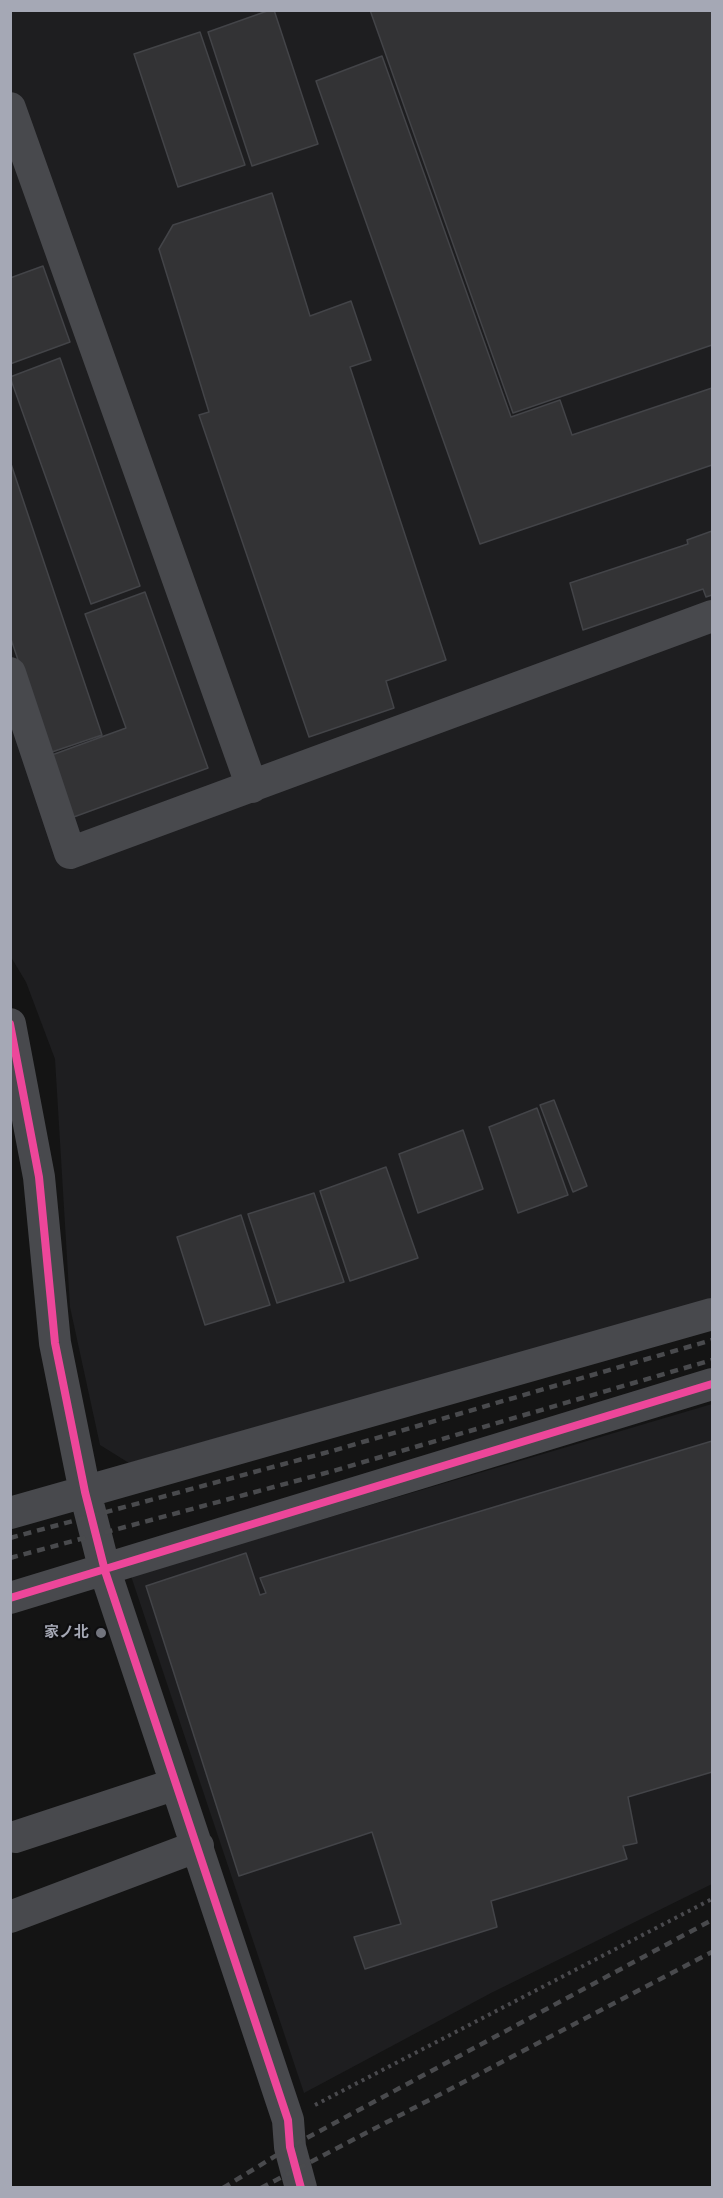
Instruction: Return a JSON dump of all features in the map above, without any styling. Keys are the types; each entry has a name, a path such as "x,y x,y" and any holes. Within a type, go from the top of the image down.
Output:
{"street":[{"path":"10,108 252,788"},
{"path":"10,673 70,853 252,788 712,616"},
{"path":"10,1024 39,1178 55,1343 85,1492 105,1571 288,2120 290,2147 301,2187"},
{"path":"10,1513 712,1314"},
{"path":"10,1598 105,1571 712,1384"},
{"path":"15,1837 176,1784"},
{"path":"10,1917 198,1846"}],"path":[{"path":"288,2120 712,1899"}],"shaded area":[{"path":"11,11 712,11 712,1299 129,1463 100,1445 70,1307 55,1059 26,982 11,957"},
{"path":"712,1404 712,1884 491,1993 304,2093 131,1576"}],"building":[{"path":"274,10 318,144 252,166 208,32"},
{"path":"370,10 712,10 712,345 513,413"},
{"path":"200,32 245,165 178,187 134,54"},
{"path":"382,56 511,417 560,400 572,435 712,388 712,465 480,544 316,81"},
{"path":"272,193 310,316 351,301 371,360 350,367 446,660 386,681 394,708 309,737 199,415 209,412 159,249 173,225"},
{"path":"43,266 70,342 10,364 10,278"},
{"path":"60,358 140,586 91,604 10,377"},
{"path":"10,461 102,735 49,753 10,636"},
{"path":"712,531 712,595 706,597 703,589 583,630 570,583 688,544 687,540"},
{"path":"145,592 208,768 71,818 49,756 126,728 85,614"},
{"path":"554,1100 587,1186 573,1192 540,1105"},
{"path":"537,1108 568,1195 518,1213 489,1127"},
{"path":"463,1130 483,1189 418,1213 399,1154"},
{"path":"386,1167 418,1258 350,1281 320,1191"},
{"path":"314,1193 344,1282 277,1303 248,1214"},
{"path":"241,1215 270,1305 205,1325 177,1237"},
{"path":"712,1441 712,1772 628,1797 637,1843 623,1846 627,1859 491,1901 497,1927 365,1969 354,1937 401,1924 372,1832 239,1876 146,1586 246,1553 260,1595 266,1593 260,1578"}],"railway":[{"path":"10,1538 332,1451 712,1340"},
{"path":"10,1558 333,1471 712,1360"},
{"path":"223,2188 290,2147 712,1920"},
{"path":"261,2188 712,1952"}],"cycle path":[{"path":"10,1024 39,1177 55,1343 85,1492 105,1571 288,2120 290,2147 301,2188"},
{"path":"10,1598 712,1384"}],"place":[{"name":"家ノ北","path":"101,1633"}]}
